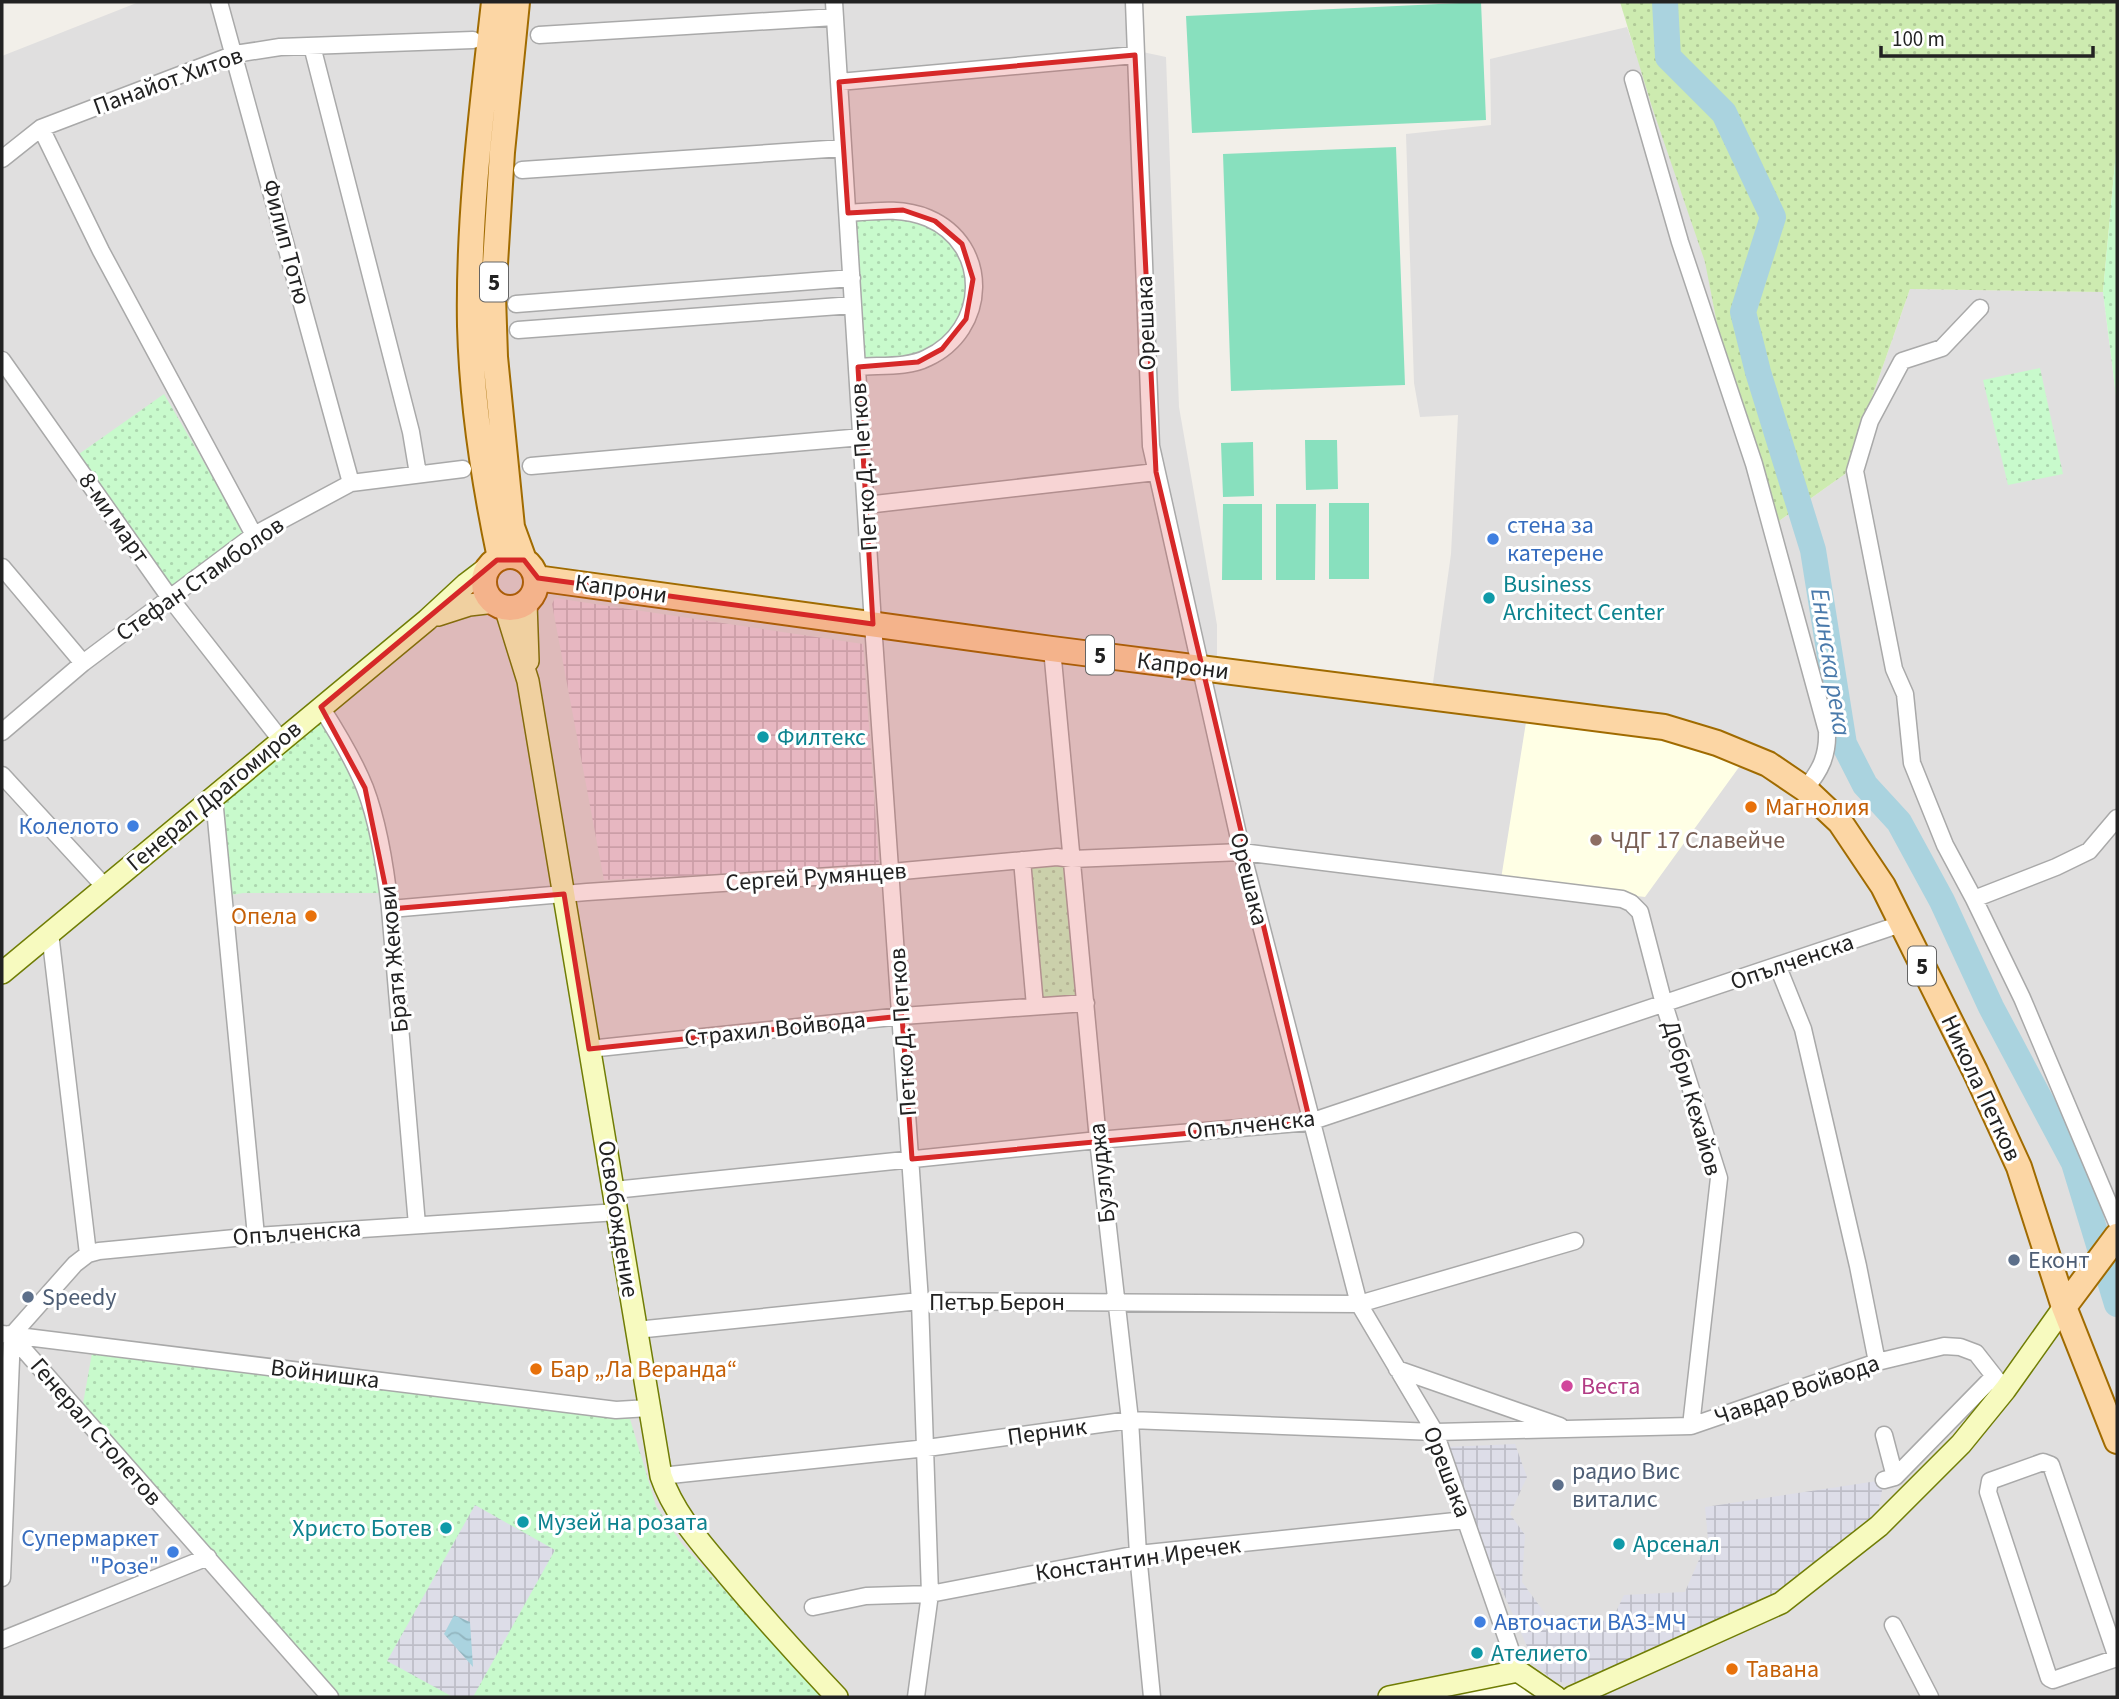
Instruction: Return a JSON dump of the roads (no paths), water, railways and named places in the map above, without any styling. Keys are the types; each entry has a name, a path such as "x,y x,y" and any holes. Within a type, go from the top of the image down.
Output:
{"main road":[{"name":"5","path":"494,2 478,146 470,318 481,446 513,565"},
{"name":"5","path":"513,565 512,527 495,357 493,296 502,152 517,2"},
{"name":"5","path":"509,604 488,595 486,575 513,565"},
{"path":"509,604 534,593 513,565"},
{"name":"Генерал Драгомиров","path":"2,973 427,620 466,584 513,565"},
{"name":"Капрони","path":"513,565 873,624 1664,727"},
{"name":"Генерал Драгомиров","path":"427,620 455,609 509,604"},
{"name":"Освобождение","path":"509,604 528,681 661,1476 675,1507 696,1538 768,1623 837,1697"},
{"name":"Никола Петков","path":"1664,727 1717,743 1768,764 1805,789 1840,822 1883,886 1975,1071 2019,1167 2064,1307 2117,1441"},
{"path":"1572,1697 1781,1603 1879,1526 1961,1444 2000,1383 2064,1307 2116,1234"},
{"path":"1389,1697 1518,1671 1556,1697"}],"street":[{"name":"Филип Тотю","path":"219,2 351,483"},
{"name":"Орешака","path":"1134,2 1151,446 1242,852 1359,1304 1435,1432 1518,1671"},
{"path":"539,35 834,9"},
{"name":"Петко Д. Петков","path":"834,9 920,1301 930,1594 916,1697"},
{"name":"Панайот Хитов","path":"2,159 41,128 235,54 269,48 473,40"},
{"path":"312,46 411,432 418,474"},
{"path":"839,82 1135,55"},
{"path":"1633,79 1680,243 1754,464 1827,731 1825,758 1805,789"},
{"path":"41,128 101,251 254,535"},
{"path":"522,170 843,148"},
{"name":"Петко Д. Петков","path":"848,213 903,211 935,221 962,244 970,257 973,279 972,303 966,318 953,339 942,349 918,362 858,367"},
{"path":"516,304 852,278"},
{"path":"518,330 853,305"},
{"path":"1980,308 1942,348 1902,361 1870,421 1855,471 1894,669 1905,694 1912,763 1945,845 2022,998 2116,1234"},
{"name":"8-ми март","path":"2,360 170,598 281,740"},
{"path":"531,466 862,437"},
{"name":"Стефан Стамболов","path":"2,732 83,663 254,535 351,483 463,469"},
{"path":"866,505 1156,472"},
{"path":"2,567 83,663"},
{"name":"Бузлуджа","path":"1052,649 1098,1140 1130,1420 1138,1554 1152,1697"},
{"name":"Братя Жекови","path":"321,707 336,730 365,789 385,866 417,1225"},
{"path":"2,775 105,887"},
{"path":"214,798 256,1236"},
{"path":"1974,899 2089,851 2117,818"},
{"name":"Сергей Румянцев","path":"390,909 1057,857 1072,859 1242,852 1622,899 1631,903"},
{"path":"1022,860 1035,1006"},
{"name":"Добри Кехайов","path":"1631,903 1640,912 1664,1004 1719,1178 1691,1426"},
{"name":"Опълченска","path":"614,1190 1098,1140 1310,1122 1901,924"},
{"path":"2,1578 5,1331 88,1254 50,933"},
{"path":"1778,967 1803,1029 1858,1266 1877,1362"},
{"name":"Страхил Войвода","path":"589,1049 902,1016 1086,1003"},
{"name":"Опълченска","path":"88,1254 108,1249 256,1236 618,1212"},
{"name":"Петър Берон","path":"636,1331 920,1301 1359,1304 1575,1241"},
{"name":"Войнишка","path":"5,1331 616,1410 649,1408"},
{"name":"Генерал Столетов","path":"5,1331 330,1697"},
{"name":"Чавдар Войвода","path":"1435,1432 1691,1426 1877,1362 1944,1346 1960,1347 1976,1353 2000,1383"},
{"name":"Чавдар Войвода","path":"1397,1369 1569,1429"},
{"path":"1884,1436 1890,1479 2000,1383"},
{"name":"Перник","path":"661,1476 927,1448 1130,1420 1435,1432"},
{"path":"2043,1462 2051,1465 2117,1658 2053,1680 2049,1678 1988,1492 1990,1481 2043,1462"},
{"name":"Константин Иречек","path":"813,1607 866,1595 930,1594 1138,1554 1465,1520"},
{"path":"2,1640 208,1557"},
{"path":"1893,1625 1930,1697"}],"water":[{"path":"454,1615 470,1622 473,1667 444,1634"}],"waterway":[{"name":"Енинска река","path":"1665,2 1668,57 1724,113 1773,217 1743,312 1758,372 1813,550 1844,744 1865,785 1899,822 1942,901 1991,1007 2074,1163 2117,1304"}],"place":[{"name":"стена за катерене","path":"1493,539"},
{"name":"Business Architect Center","path":"1489,598"},
{"name":"Филтекс","path":"763,737"},
{"name":"Магнолия","path":"1751,807"},
{"name":"Колелото","path":"133,826"},
{"name":"ЧДГ 17 Славейче","path":"1596,840"},
{"name":"Опела","path":"311,916"},
{"name":"Еконт","path":"2014,1260"},
{"name":"Speedy","path":"28,1297"},
{"name":"Бар „Ла Веранда“","path":"536,1369"},
{"name":"Веста","path":"1567,1386"},
{"name":"радио Вис виталис","path":"1558,1485"},
{"name":"Музей на розата","path":"523,1522"},
{"name":"Христо Ботев","path":"446,1528"},
{"name":"Арсенал","path":"1619,1544"},
{"name":"Супермаркет \"Розе\"","path":"173,1552"},
{"name":"Авточасти ВАЗ-МЧ","path":"1480,1622"},
{"name":"Ателието","path":"1477,1653"},
{"name":"Тавана","path":"1732,1669"}]}
